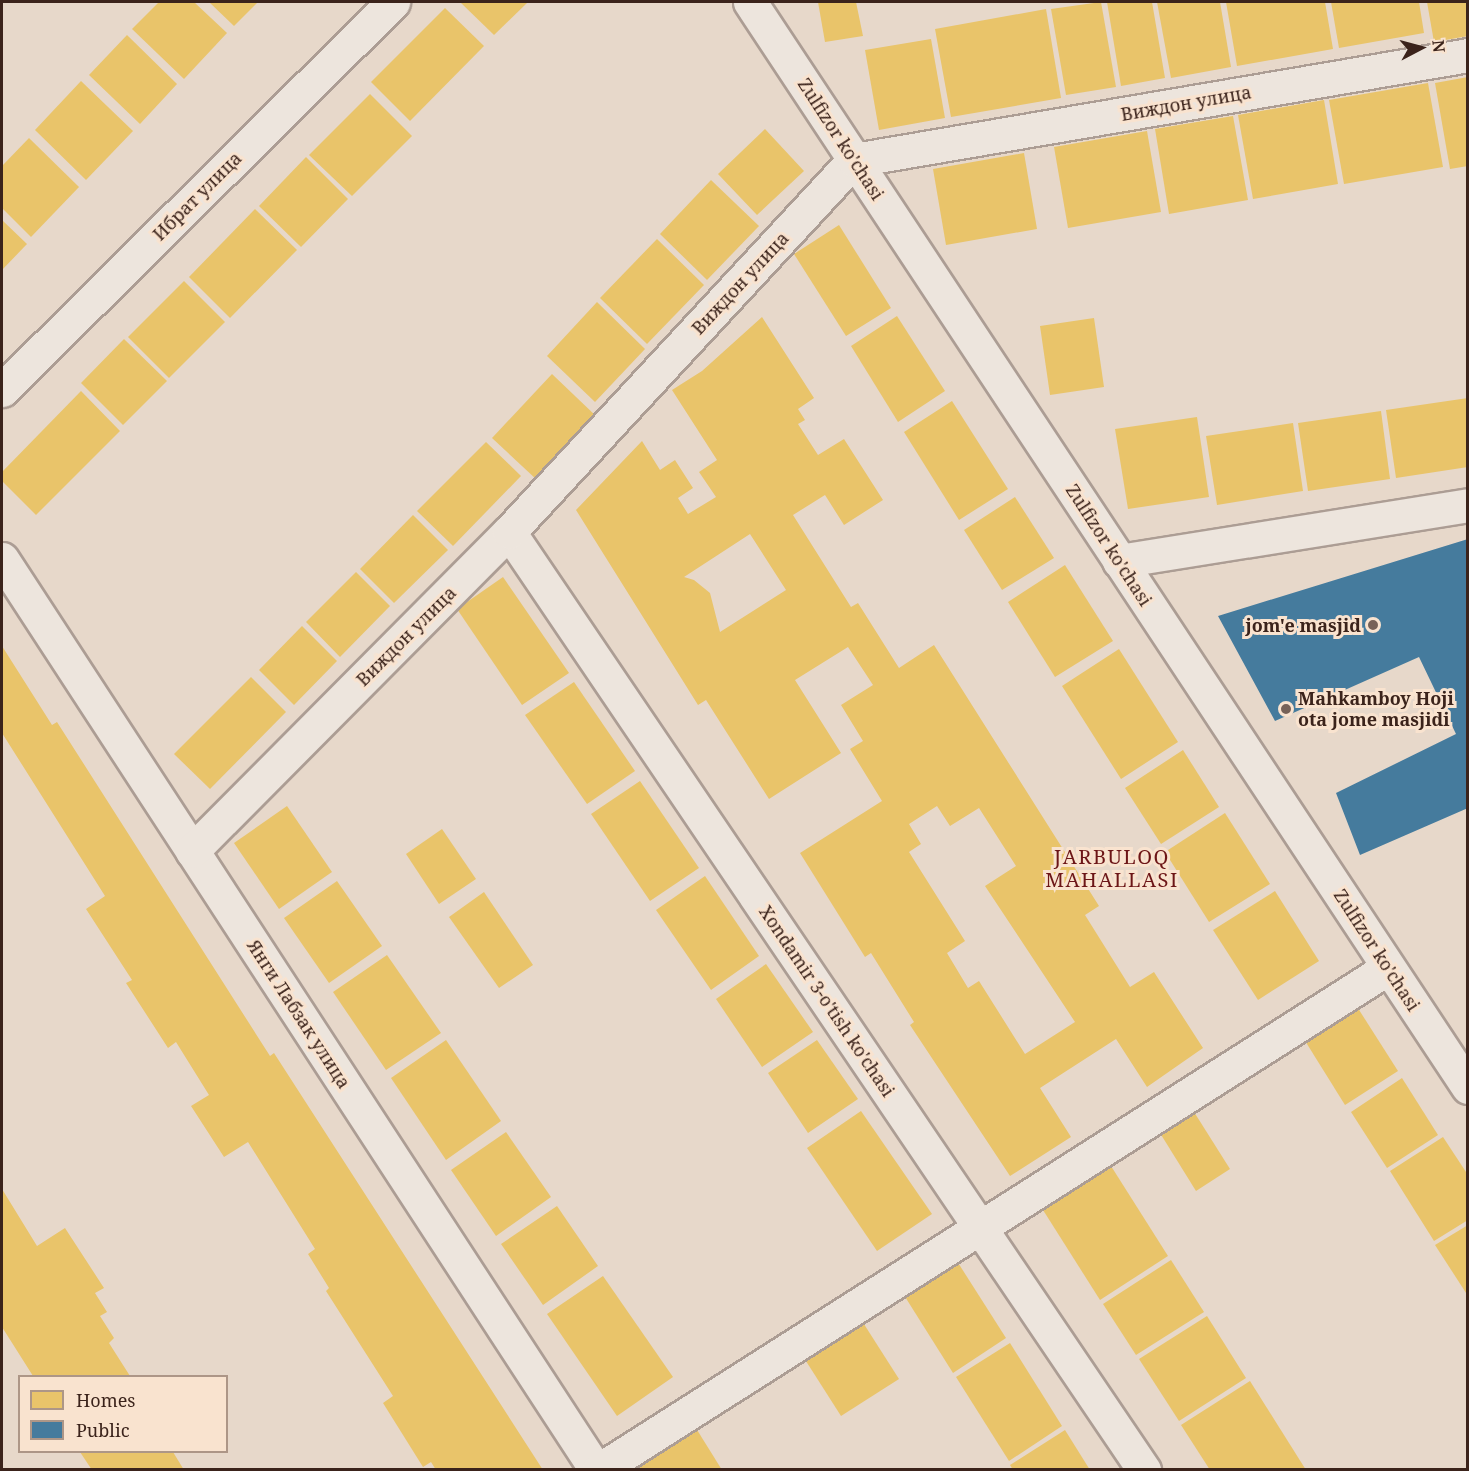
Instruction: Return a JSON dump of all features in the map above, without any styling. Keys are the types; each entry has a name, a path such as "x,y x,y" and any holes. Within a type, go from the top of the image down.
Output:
{"street":[{"name":"Ибрат улица","path":"2,390 393,2"},
{"name":"Zulfizor ko'chasi","path":"750,2 1467,1088"},
{"name":"Виждон улица","path":"192,851 509,532 854,160 1467,55"},
{"path":"1119,561 1467,506"},
{"name":"Xondamir 3-o'tish ko'chasi","path":"509,532 1144,1470"},
{"name":"Янги Лабзак улица","path":"2,559 598,1470"},
{"path":"598,1470 979,1225 1388,968"}],"building: Homes":[{"path":"159,2 194,2 227,33 184,79 132,29"},
{"path":"209,2 258,2 234,26"},
{"path":"460,2 528,2 494,35"},
{"path":"818,2 856,2 863,36 825,42"},
{"path":"1101,2 1116,87 1066,95 1051,9"},
{"path":"1107,2 1152,2 1165,78 1121,86"},
{"path":"1157,2 1220,2 1231,67 1171,78"},
{"path":"1226,2 1325,2 1333,49 1237,66"},
{"path":"1331,2 1419,2 1424,33 1339,48"},
{"path":"1427,2 1468,2 1468,36 1434,42"},
{"path":"445,8 484,46 410,121 371,82"},
{"path":"1046,9 1061,98 951,117 935,29"},
{"path":"127,35 177,84 140,124 89,75"},
{"path":"931,39 945,118 879,130 865,50"},
{"path":"1468,77 1468,166 1450,169 1435,83"},
{"path":"81,81 133,131 86,180 35,130"},
{"path":"1428,83 1443,167 1344,184 1329,100"},
{"path":"370,94 412,136 352,196 309,155"},
{"path":"1324,100 1338,184 1253,199 1238,115"},
{"path":"1233,116 1248,200 1169,214 1155,129"},
{"path":"765,129 804,171 757,215 718,174"},
{"path":"1147,131 1161,212 1068,228 1054,147"},
{"path":"29,138 79,187 31,237 2,208 2,166"},
{"path":"1024,153 1037,229 946,245 933,169"},
{"path":"306,157 348,199 301,247 259,206"},
{"path":"711,180 759,226 707,280 660,234"},
{"path":"255,209 297,250 230,318 189,277"},
{"path":"2,220 27,244 2,270"},
{"path":"839,225 891,308 846,336 794,254"},
{"path":"657,239 704,285 647,344 600,298"},
{"path":"184,281 225,322 169,378 128,337"},
{"path":"597,302 645,349 595,402 547,356"},
{"path":"897,316 945,391 898,422 851,346"},
{"path":"762,317 814,398 798,409 805,420 798,424 818,455 844,439 883,500 844,525 825,495 793,515 851,607 858,603 899,668 934,645 1099,906 1085,915 1130,987 1154,972 1203,1048 1147,1087 1116,1039 1040,1088 1071,1137 1010,1176 910,1025 914,1022 871,953 865,957 800,853 882,801 850,749 863,741 841,705 873,685 848,647 795,680 841,753 769,799 706,700 698,705 576,510 642,441 660,470 675,460 693,488 678,498 688,514 716,497 699,472 717,460 672,390 702,371","holes":["750,534 786,590 720,632 710,593 694,580 684,577","937,806 950,826 979,808 1016,866 985,886 1075,1022 1025,1054 979,981 968,988 947,953 965,941 909,852 921,844 909,824"]},
{"path":"1094,318 1104,387 1050,395 1040,326"},
{"path":"124,339 167,381 123,425 81,383"},
{"path":"552,374 597,417 537,480 492,438"},
{"path":"81,391 120,431 36,515 2,481 2,472"},
{"path":"1468,398 1468,467 1396,478 1386,410"},
{"path":"952,401 1008,489 959,520 904,432"},
{"path":"1381,411 1390,479 1308,491 1298,423"},
{"path":"1197,417 1209,497 1128,509 1115,429"},
{"path":"1293,423 1303,491 1217,505 1206,436"},
{"path":"486,442 521,476 453,546 417,511"},
{"path":"1015,497 1054,558 1002,590 964,530"},
{"path":"413,515 448,550 394,603 360,569"},
{"path":"1065,565 1113,641 1055,677 1008,602"},
{"path":"356,572 390,606 340,657 306,622"},
{"path":"503,577 569,673 522,705 457,609"},
{"path":"302,626 337,661 294,705 259,670"},
{"path":"2,646 52,725 57,722 270,1056 274,1053 543,1470 436,1470 431,1462 423,1467 383,1403 393,1396 326,1291 329,1288 308,1254 315,1249 248,1142 224,1157 191,1106 209,1095 176,1042 168,1048 126,983 132,980 86,909 105,896 2,733"},
{"path":"1119,649 1178,742 1121,779 1062,686"},
{"path":"251,677 286,712 210,789 174,754"},
{"path":"574,682 635,771 587,804 525,715"},
{"path":"1183,750 1219,807 1161,844 1125,788"},
{"path":"640,781 699,868 650,901 591,814"},
{"path":"287,806 332,872 279,909 234,843"},
{"path":"1225,813 1270,884 1209,922 1165,852"},
{"path":"442,829 476,879 439,904 406,854"},
{"path":"705,876 759,956 711,990 656,910"},
{"path":"337,881 382,946 329,983 284,918"},
{"path":"1275,891 1319,961 1258,1000 1213,930"},
{"path":"484,892 533,965 499,988 449,917"},
{"path":"387,955 441,1033 386,1070 333,992"},
{"path":"766,964 813,1032 762,1067 716,999"},
{"path":"1354,1002 1398,1071 1345,1105 1302,1036"},
{"path":"446,1040 501,1121 446,1160 391,1078"},
{"path":"817,1040 858,1099 808,1133 768,1073"},
{"path":"1402,1078 1438,1135 1387,1168 1351,1112"},
{"path":"1189,1104 1230,1169 1196,1191 1155,1125"},
{"path":"861,1111 932,1214 877,1251 807,1148"},
{"path":"506,1132 551,1197 496,1236 451,1170"},
{"path":"1443,1137 1468,1175 1468,1220 1434,1241 1390,1171"},
{"path":"1111,1166 1168,1256 1100,1300 1043,1210"},
{"path":"2,1189 37,1246 65,1228 104,1288 95,1293 107,1312 100,1316 114,1338 109,1343 129,1375 32,1375 2,1327"},
{"path":"557,1206 598,1266 543,1305 501,1244"},
{"path":"1468,1225 1468,1296 1435,1245"},
{"path":"955,1258 1006,1338 953,1373 902,1292"},
{"path":"1171,1260 1204,1312 1136,1355 1103,1304"},
{"path":"603,1276 673,1377 617,1416 547,1314"},
{"path":"1207,1316 1246,1378 1179,1421 1139,1359"},
{"path":"862,1321 899,1379 841,1416 804,1358"},
{"path":"1010,1343 1062,1426 1009,1461 956,1377"},
{"path":"1250,1381 1306,1470 1210,1470 1181,1425"},
{"path":"694,1425 722,1470 634,1470 632,1465"},
{"path":"1065,1430 1090,1470 1013,1470 1010,1465"},
{"path":"81,1453 174,1453 184,1470 92,1470"}],"building: Public":[{"name":"Mahkamboy Hoji ota jome masjidi","path":"1468,539 1468,808 1360,855 1336,793 1456,734 1419,657 1275,721 1218,616"}],"place":[{"name":"jom'e masjid","path":"1373,625"},
{"name":"Mahkamboy Hoji ota jome masjidi","path":"1286,709"}],"district":[{"name":"JARBULOQ MAHALLASI","path":"1112,868"}]}
